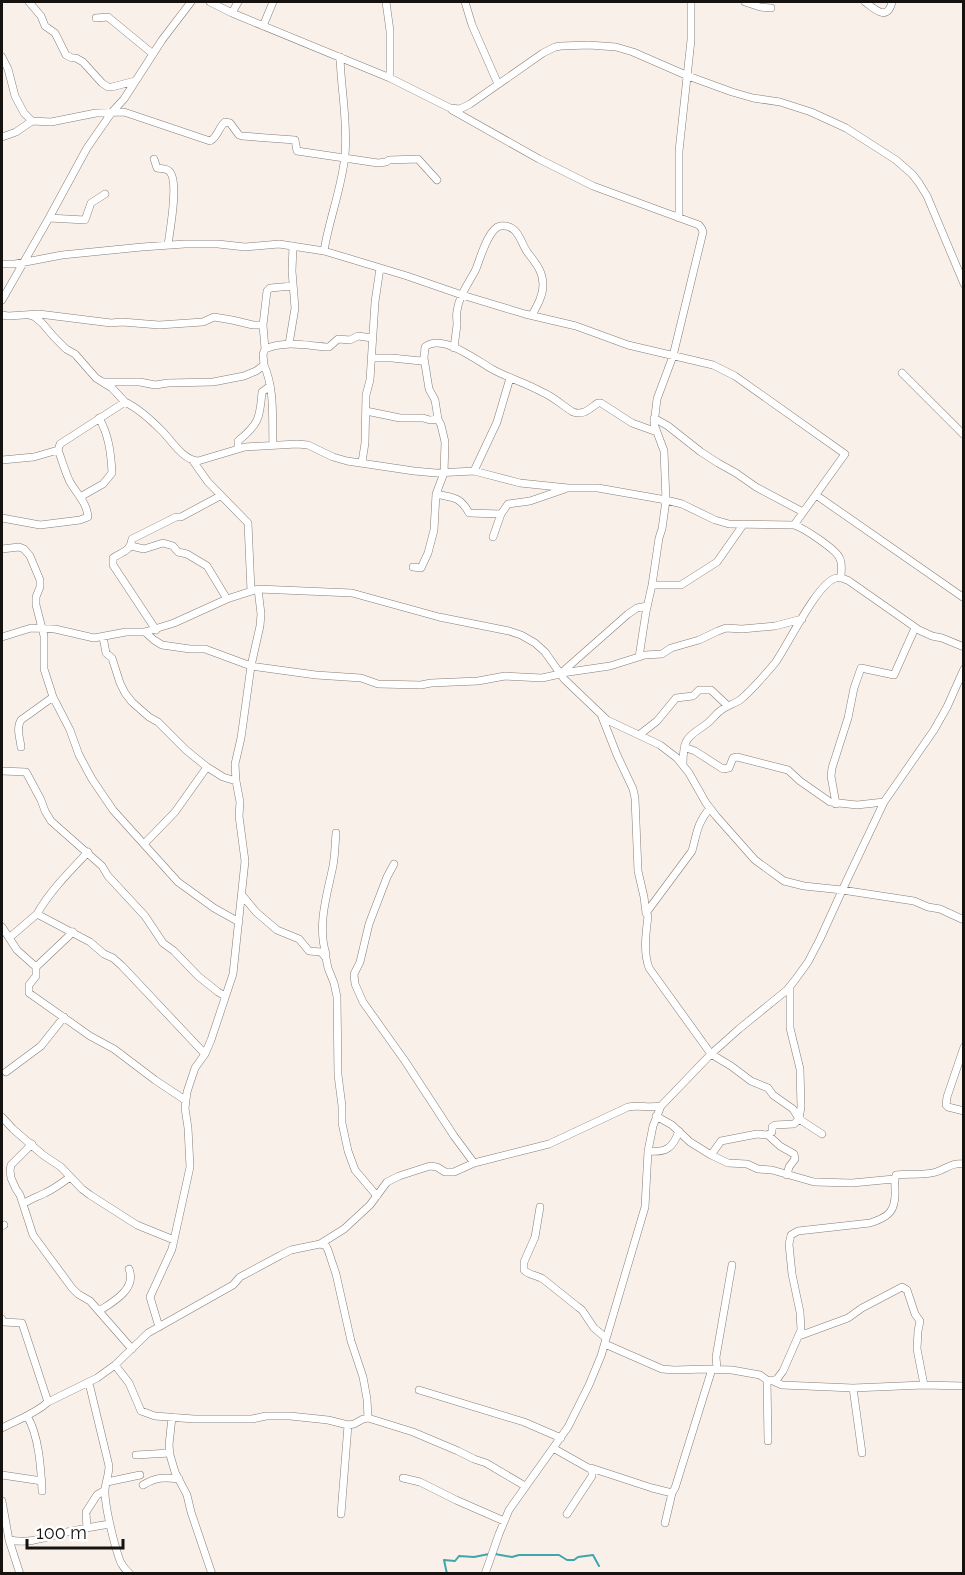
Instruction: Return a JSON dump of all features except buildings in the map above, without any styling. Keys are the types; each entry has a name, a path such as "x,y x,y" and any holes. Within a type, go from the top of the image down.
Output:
{"street":[{"path":"29,2 36,8 45,26 55,33 66,55 83,62 102,83 112,87 135,81"},
{"path":"2,300 50,218 87,148 191,2"},
{"path":"210,2 262,26 390,78 593,186 699,225 702,229 673,356 657,399 654,418 664,451 666,500 639,657"},
{"path":"232,13 238,2"},
{"path":"262,26 273,2"},
{"path":"386,2 390,31 390,78"},
{"path":"465,2 472,25 498,84"},
{"path":"679,218 679,151 691,40 691,2"},
{"path":"745,2 771,8"},
{"path":"866,2 878,12 883,12 888,11 892,2"},
{"path":"96,18 108,17 153,54"},
{"path":"450,108 460,109 470,104 543,53 561,45 589,45 616,47 633,52 732,92 780,102 811,112 846,128 896,160 912,174 927,196 963,284"},
{"path":"2,57 8,69 15,96 24,113 32,121"},
{"path":"324,251 326,236 340,189 345,157 347,130 340,57"},
{"path":"2,136 16,132 32,121 51,122 124,112 210,141 215,139 220,126 225,122 230,123 242,136 295,140 297,151 378,163 389,160 418,159 437,180"},
{"path":"154,159 157,168 166,169 174,180 175,190 168,245"},
{"path":"50,218 85,220 91,203 105,194"},
{"path":"454,348 456,311 486,242 496,228 506,227 520,237 526,252 534,259 541,271 543,286 541,298 532,315"},
{"path":"2,264 15,264 62,255 168,245 218,244 245,247 279,244 324,251 462,295 576,326 628,345 707,363 724,370 845,454 794,525"},
{"path":"289,344 295,308 292,271 293,246"},
{"path":"362,462 366,395 370,380 375,302 380,268"},
{"path":"273,445 272,400 263,354 265,349 263,325 267,291 270,288 293,285"},
{"path":"27,314 35,317 66,349 75,354 96,378 112,388 125,402 136,409 179,450 193,460 220,496 248,523 254,590 261,614 236,764 239,816 245,861 233,974 217,1025 205,1054 195,1068 185,1100 190,1167 172,1249 150,1297 159,1327"},
{"path":"2,315 39,314 111,323 159,325 203,322 214,318 263,325"},
{"path":"265,349 273,345 289,344 329,347 338,339 350,340 358,336 372,338"},
{"path":"413,567 421,568 428,554 434,530 436,494 444,473 445,442 435,400 429,389 424,358 428,344 445,344 454,348 510,378 543,392 578,414 601,402 632,423 657,432"},
{"path":"371,358 421,361 424,358"},
{"path":"104,382 140,382 155,385 213,382 244,376 264,365"},
{"path":"902,373 963,435"},
{"path":"474,471 497,422 510,378"},
{"path":"238,449 238,441 249,432 260,416 262,392 270,386"},
{"path":"2,518 40,525 88,517 80,497 69,481 58,450 60,444 125,402"},
{"path":"366,411 400,418 438,419"},
{"path":"80,497 103,484 112,474 110,451 99,418"},
{"path":"654,418 756,487 803,512"},
{"path":"193,460 198,461 238,449 297,444 308,445 347,461 423,473 474,471 520,483 568,488 598,488 666,500 682,504 729,524 794,525 802,528 840,558 840,577"},
{"path":"2,460 33,457 58,450"},
{"path":"493,537 501,514 508,504 530,501 568,488"},
{"path":"436,494 460,500 469,513 501,514"},
{"path":"816,495 963,598"},
{"path":"156,630 113,565 113,558 131,546 132,539 220,496"},
{"path":"652,585 681,585 717,562 743,525"},
{"path":"131,546 144,549 162,543 173,546 178,552 188,554 207,566 227,599"},
{"path":"2,549 19,547 24,549 30,556 40,579 36,604 44,636 44,669 53,697 92,779 114,810 178,882 206,903 239,922"},
{"path":"683,764 684,747 687,740 709,722 717,712 743,697 763,677 831,580 840,577 849,581 915,628 963,647"},
{"path":"2,637 18,631 42,628 93,638 156,630 227,599 254,590 352,593 439,617 509,631 535,643 573,688 614,724 660,745 677,758 710,808 755,860 784,881 815,888 914,901 940,909 963,920"},
{"path":"560,674 628,614 637,608 647,606"},
{"path":"145,632 162,645 205,649 251,666 316,675 361,678 378,684 421,685 478,681 506,676 542,678 662,654 671,648 699,640 726,628 776,626 802,619"},
{"path":"836,804 831,776 832,768 861,668 894,675 915,628"},
{"path":"103,637 106,653 112,658 120,683 132,702 207,767 223,777 236,781"},
{"path":"485,1574 504,1521 525,1486 573,1419 589,1385 605,1341 645,1207 648,1151 656,1116 661,1106 711,1054 790,987 808,962 884,802 934,730 947,707 963,669"},
{"path":"639,735 657,721 676,698 693,696 699,690 711,690 728,706"},
{"path":"21,747 18,723 53,697"},
{"path":"601,714 635,798 638,871 648,916 645,945 649,968 711,1054 751,1081 768,1088 773,1095 793,1109 799,1119 822,1134"},
{"path":"684,747 695,751 723,769 729,768 733,758 736,757 788,770 823,798 836,804 856,805 884,802"},
{"path":"145,843 175,812 207,767"},
{"path":"2,771 26,772 51,821 102,866 145,916 163,943 198,976 225,996"},
{"path":"646,914 692,851 701,819 710,808"},
{"path":"336,833 334,864 327,889 322,928 322,945 337,997 338,1075 342,1123 355,1170 377,1196"},
{"path":"9,938 37,914 68,873 88,852"},
{"path":"394,864 369,924 360,962 354,974 355,984 363,1002 405,1061 429,1101 474,1163"},
{"path":"242,895 256,912 277,930 299,939 309,951 321,952 326,958"},
{"path":"37,914 73,932 113,958 205,1054"},
{"path":"2,927 17,950 36,968"},
{"path":"73,932 36,968 36,976 29,986 29,993 90,1036 114,1049 185,1100"},
{"path":"768,1135 775,1125 794,1124 799,1119 801,1107 800,1069 790,1028 790,987"},
{"path":"6,1072 41,1046 64,1017"},
{"path":"963,1047 946,1105 963,1111"},
{"path":"2,1428 42,1408 48,1402 89,1383 115,1365 148,1333 233,1285 240,1277 291,1250 320,1244 344,1229 364,1211 387,1182 406,1173 430,1166 450,1172 474,1163 549,1144 628,1107 661,1106"},
{"path":"656,1116 672,1125 690,1142 728,1163 747,1164 758,1169 772,1170 814,1182 852,1183 894,1179 899,1174 931,1174 958,1163 963,1164"},
{"path":"2,1117 13,1129 61,1167 90,1196 130,1220 174,1240"},
{"path":"648,1151 662,1151 674,1144 679,1131"},
{"path":"711,1155 721,1141 757,1134 768,1135 780,1146 794,1154 795,1159 790,1163 788,1175"},
{"path":"32,1144 11,1166 10,1170 33,1235 72,1288 90,1301 132,1349"},
{"path":"23,1204 32,1197 58,1186 70,1177"},
{"path":"770,1380 780,1376 799,1336 801,1321 792,1274 789,1244 791,1235 798,1231 870,1223 885,1218 895,1201 894,1179"},
{"path":"540,1207 536,1237 524,1262 525,1272 538,1275 578,1307 605,1341 662,1369 715,1369 752,1373 782,1384 853,1388 963,1386"},
{"path":"320,1244 326,1246 336,1274 351,1341 363,1377 368,1418"},
{"path":"665,1523 672,1493 715,1369 732,1265"},
{"path":"99,1311 117,1298 129,1285 132,1277 129,1269"},
{"path":"799,1336 848,1318 861,1308 902,1287 907,1290 915,1314 920,1321 917,1349 924,1385"},
{"path":"2,1319 3,1322 22,1323 48,1402"},
{"path":"115,1365 129,1383 141,1410 155,1416 220,1420 290,1416 328,1420 348,1425 368,1418 413,1432 486,1463 525,1486"},
{"path":"768,1441 770,1380"},
{"path":"89,1383 109,1466 106,1486 111,1524 119,1558 130,1574"},
{"path":"853,1388 862,1453"},
{"path":"418,1390 524,1422 561,1438"},
{"path":"27,1416 32,1423 42,1491"},
{"path":"172,1417 169,1436 170,1453 175,1472 188,1495 191,1512 212,1574"},
{"path":"341,1514 348,1425"},
{"path":"553,1448 591,1468 672,1493"},
{"path":"136,1455 170,1453"},
{"path":"567,1514 592,1476 591,1468"},
{"path":"2,1475 42,1481"},
{"path":"87,1528 86,1512 106,1486 140,1475"},
{"path":"403,1478 420,1482 504,1521"},
{"path":"143,1485 153,1479 179,1479"},
{"path":"2,1501 9,1540 20,1574"},
{"path":"9,1540 32,1541 111,1524"}],"waterway":[{"path":"447,1574 444,1560 455,1561 459,1556 474,1557 489,1554"},
{"path":"495,1554 512,1557 559,1555 567,1560 593,1555 599,1566"}]}
